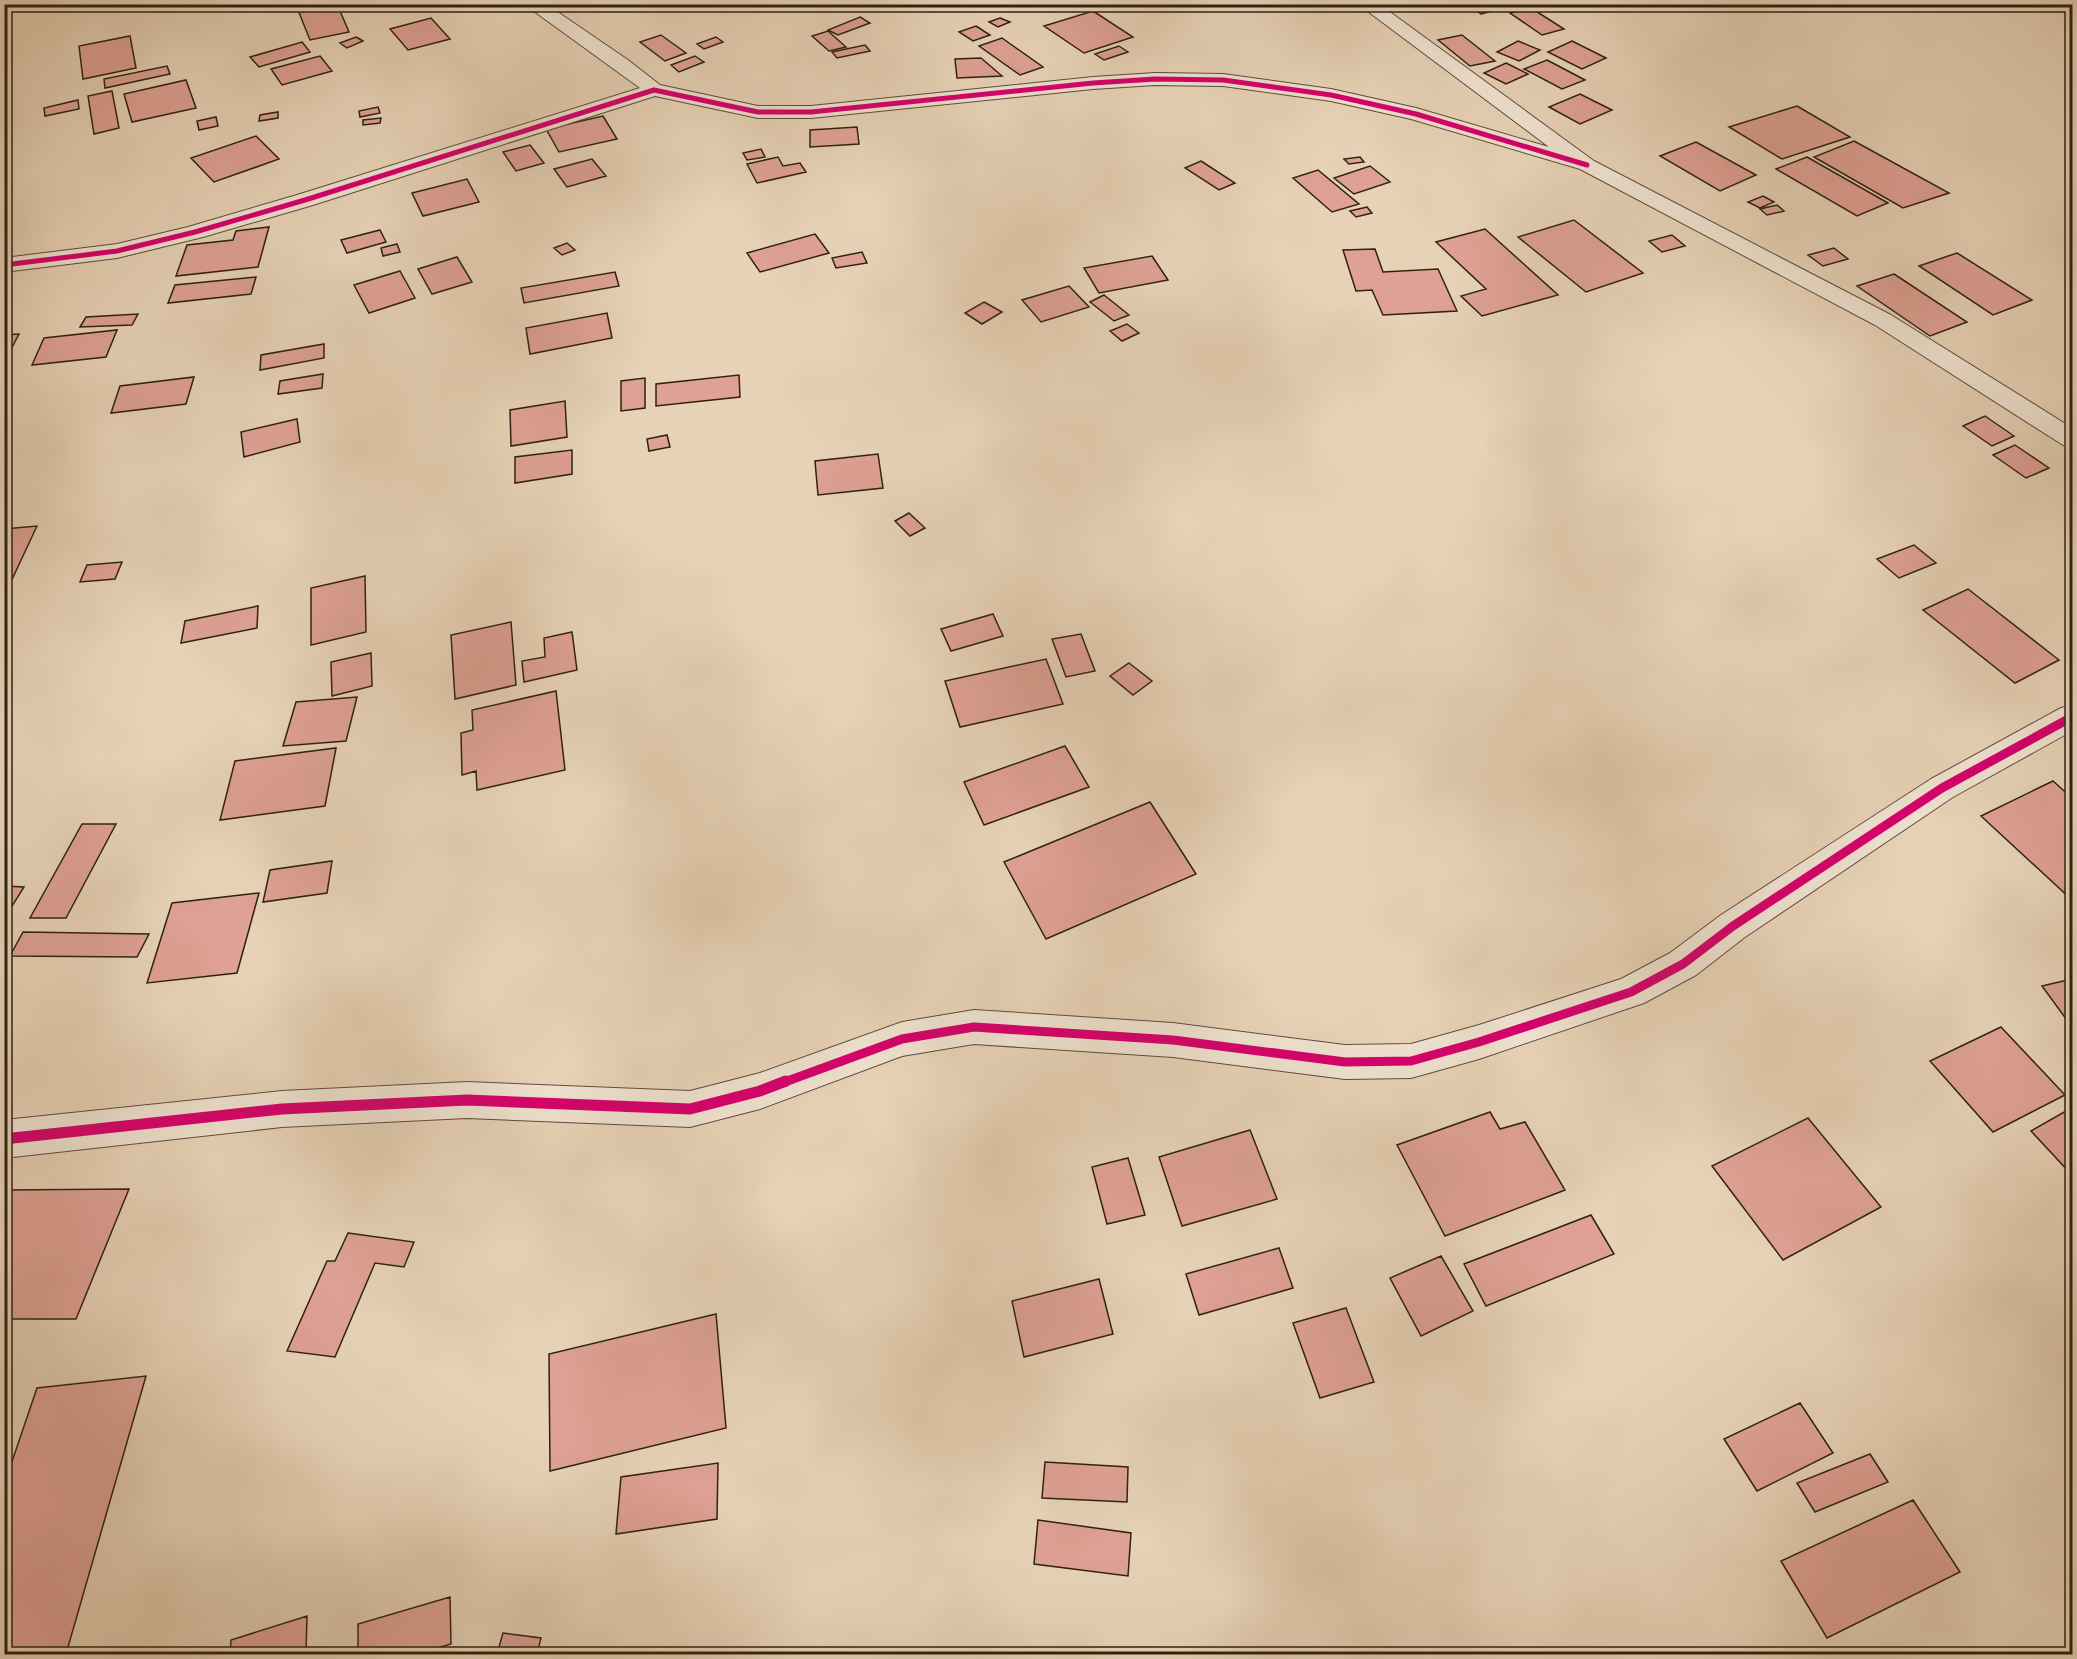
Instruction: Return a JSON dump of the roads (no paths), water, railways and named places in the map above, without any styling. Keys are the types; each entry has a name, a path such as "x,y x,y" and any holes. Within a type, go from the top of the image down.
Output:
{"street":[{"path":"532,4 621,64 654,90 758,112 811,112 1093,83 1155,79 1224,80 1331,95 1416,114 1587,165"},
{"path":"1367,4 1587,165 1883,320 2073,439"},
{"path":"4,265 117,251 195,232 305,200 654,90"},
{"path":"4,1139 282,1109 466,1100 690,1109 760,1091 902,1039 974,1027 1173,1040 1345,1062 1411,1061 1479,1042 1631,992 1683,964 1733,926 1942,788 2073,717"}]}
